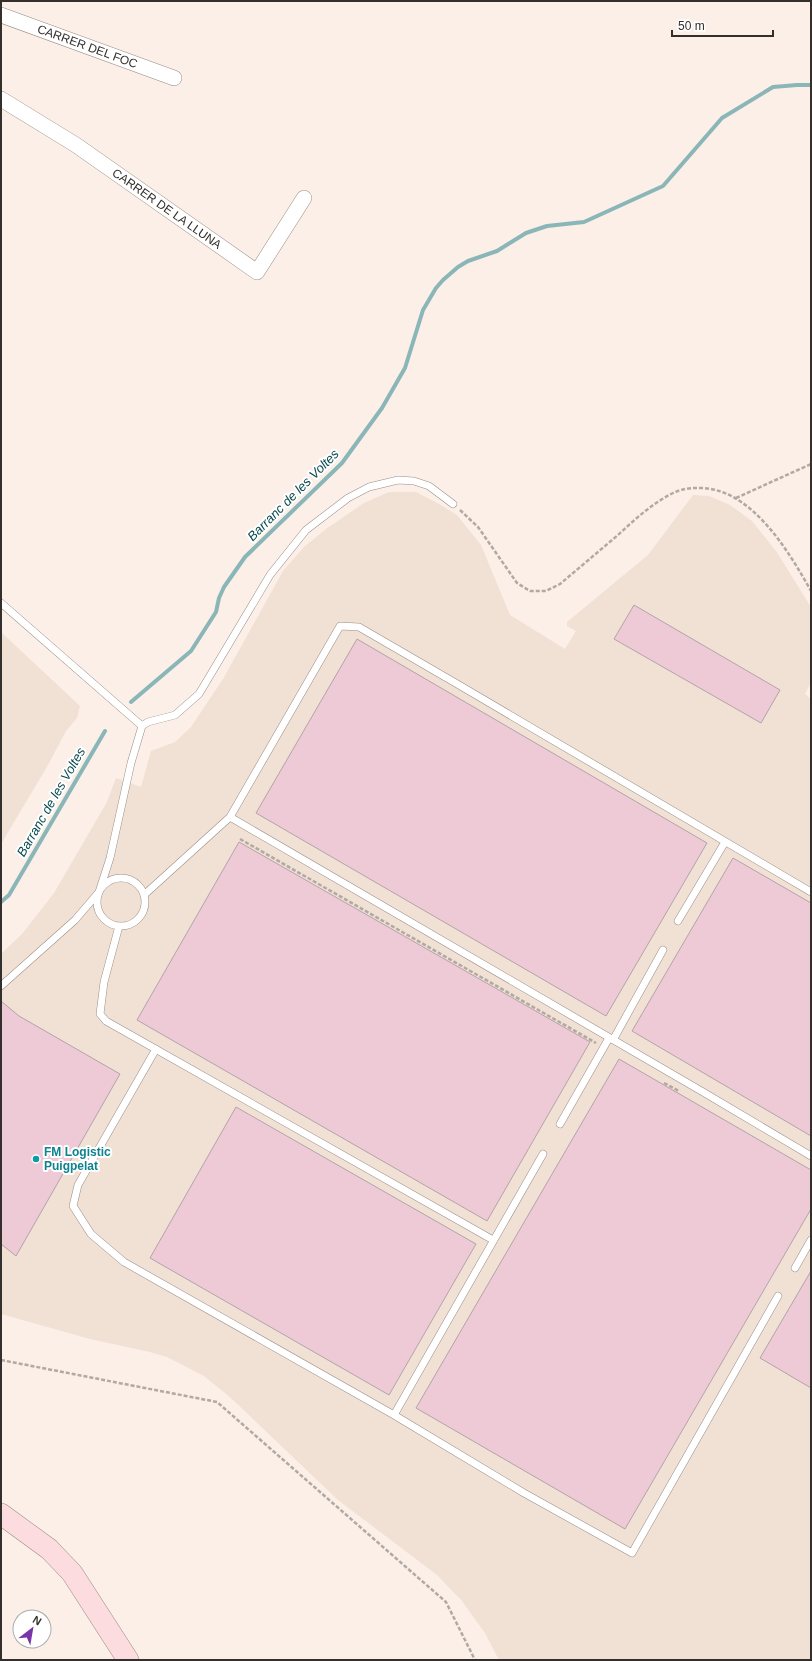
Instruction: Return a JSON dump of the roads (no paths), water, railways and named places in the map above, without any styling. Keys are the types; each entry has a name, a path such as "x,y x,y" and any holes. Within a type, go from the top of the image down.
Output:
{"street":[{"name":"CARRER DEL FOC","path":"1,15 174,78"},
{"name":"CARRER DE LA LLUNA","path":"1,99 76,145 257,272 304,198"},
{"path":"1,1514 50,1549 72,1573 128,1660"}],"lane":[{"path":"1,986 75,920 99,892 103,885 109,881 117,878 124,878 132,881 138,886 144,895 144,908 141,916 135,922 128,925 112,925 105,921 100,915 96,900 99,892 110,858 131,764 142,726 148,722 175,715 199,694 270,575 306,530 348,498 369,487 398,480 414,481 429,486 453,504"},
{"path":"1,603 142,726"},
{"path":"144,895 230,818 340,626 359,628 459,685 811,892"},
{"path":"230,818 811,1156"},
{"path":"678,921 725,842"},
{"path":"120,926 104,982 100,1014 106,1021 493,1240"},
{"path":"560,1124 663,950"},
{"path":"156,1049 78,1185 73,1206 91,1234 124,1262 394,1416 524,1493 632,1553 778,1296"},
{"path":"394,1416 543,1154"},
{"path":"795,1268 811,1240"}],"waterway":[{"name":"Barranc de les Voltes","path":"131,702 191,651 216,612 219,598 224,587 245,557 342,463 382,408 405,368 423,310 436,288 443,280 458,267 468,261 497,251 526,233 547,226 584,222 663,186 722,118 773,87 811,85"},
{"name":"Barranc de les Voltes","path":"1,902 9,895 105,731"}],"place":[{"name":"FM Logistic Puigpelat","path":"36,1159"}]}
